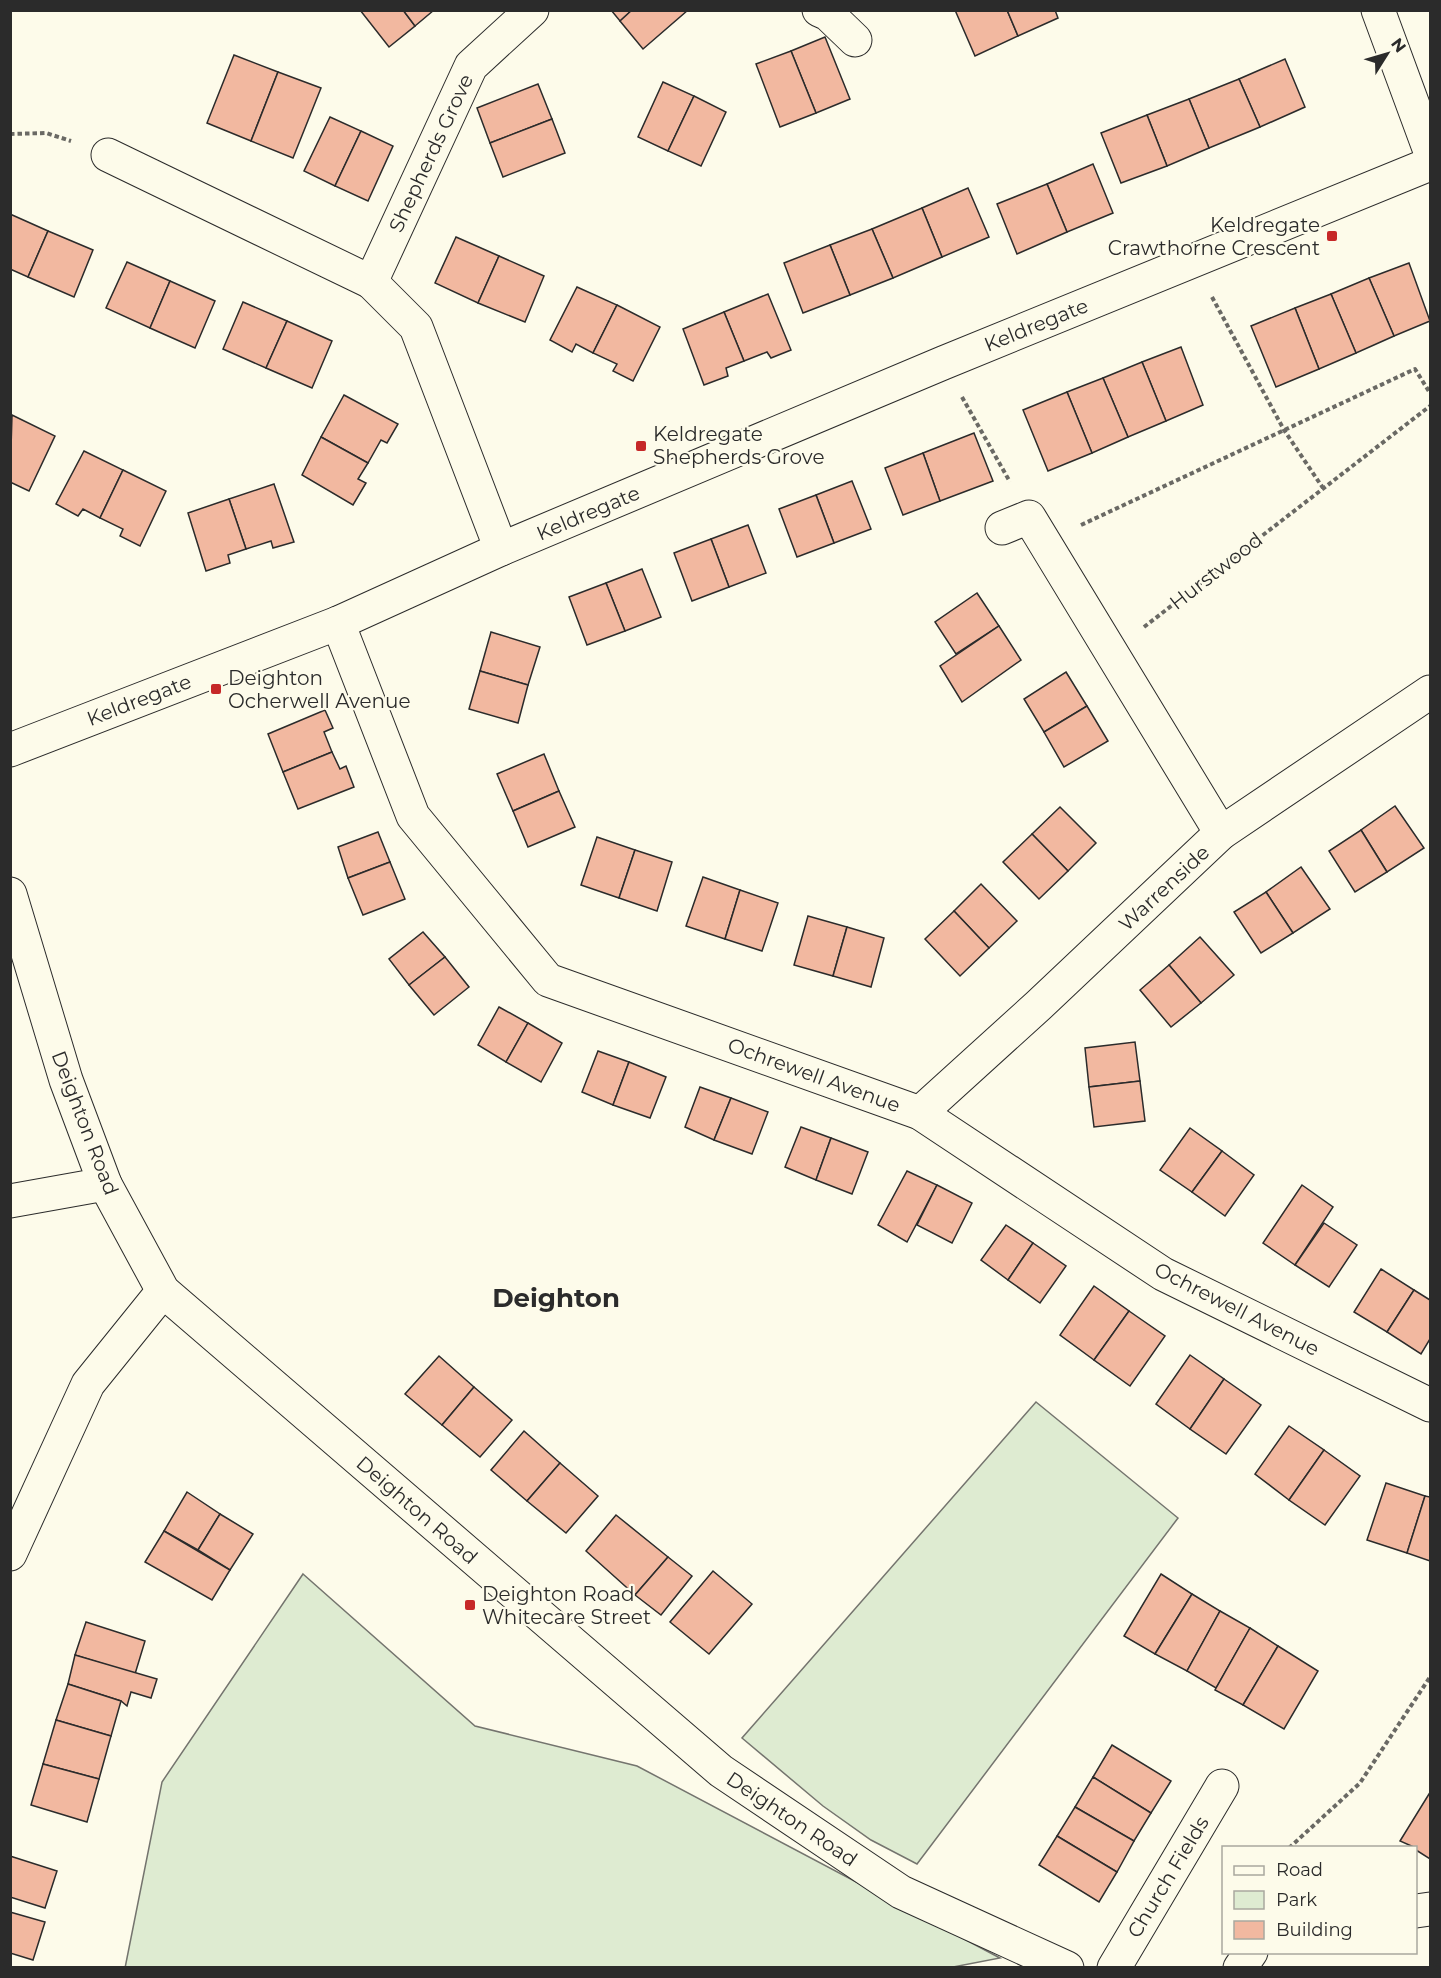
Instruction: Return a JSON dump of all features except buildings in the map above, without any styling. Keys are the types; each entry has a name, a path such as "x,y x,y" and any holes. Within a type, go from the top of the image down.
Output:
{"street":[{"name":"Shepherds Grove","path":"371,282 471,66 532,10"},
{"path":"819,10 828,14 855,40"},
{"path":"1378,10 1431,151"},
{"path":"108,155 371,282 416,327 501,549"},
{"name":"Keldregate","path":"10,750 338,623 501,549 943,363 1431,164"},
{"path":"1026,529 1110,653 1221,833"},
{"name":"Ochrewell Avenue","path":"338,623 413,816 548,980 920,1113 1163,1274 1431,1405"},
{"name":"Warrenside","path":"920,1113 1039,1005 1221,833 1431,692"},
{"name":"Deighton Road","path":"10,894 66,1080 105,1184 163,1292 721,1771 901,1892 1067,1968"},
{"path":"10,1201 105,1184"},
{"path":"10,1554 88,1384 163,1292"},
{"name":"Church Fields","path":"1114,1968 1222,1786"},
{"path":"1240,1968 1250,1954"}],"path":[{"path":"10,134 46,133 108,155"},
{"path":"1193,262 1284,430 1323,488"},
{"path":"943,363 1026,529 1284,430 1416,369 1431,393"},
{"name":"Hurstwood","path":"1110,653 1431,406"},
{"path":"1291,1846 1360,1783 1431,1677"}],"green space":[{"path":"1036,1402 1178,1518 917,1864 871,1840 823,1806 742,1738"},
{"path":"303,1574 475,1726 637,1766 1000,1958 948,1968 125,1968 162,1782"}],"place":[{"name":"Keldregate Crawthorne Crescent","path":"1332,236"},
{"name":"Keldregate Shepherds Grove","path":"641,446"},
{"name":"Deighton Ocherwell Avenue","path":"216,689"},
{"name":"Deighton Road Whitecare Street","path":"470,1605"}],"district":[{"name":"Deighton","path":"556,1298"}]}
